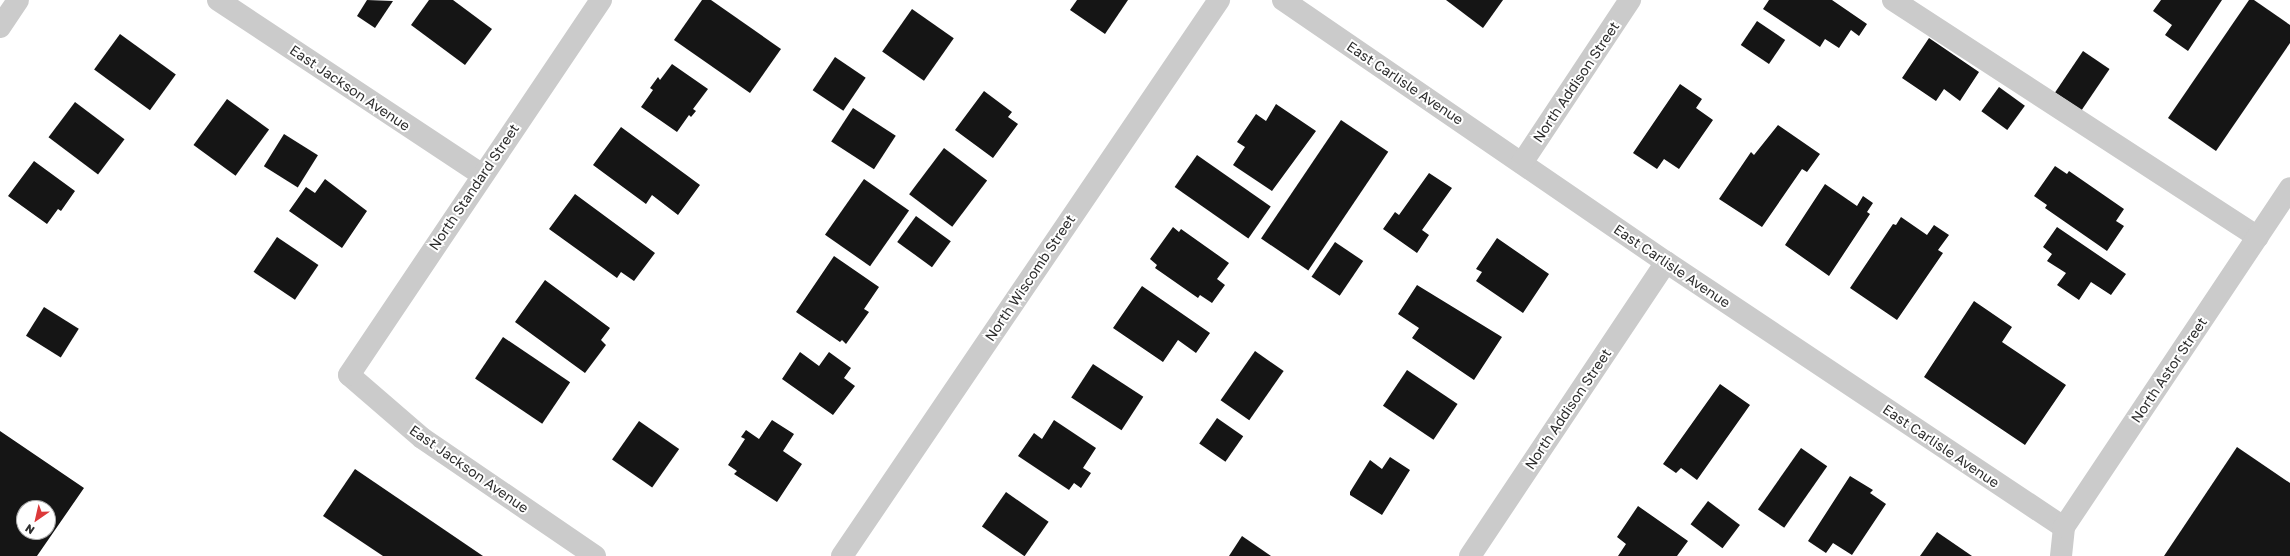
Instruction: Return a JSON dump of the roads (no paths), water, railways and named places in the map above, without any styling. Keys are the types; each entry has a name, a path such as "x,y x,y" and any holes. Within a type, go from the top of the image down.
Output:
{"street":[{"path":"0,27 18,0"},
{"name":"East Jackson Avenue","path":"218,0 482,175"},
{"name":"North Standard Street","path":"349,375 601,0"},
{"name":"North Wiscomb Street","path":"842,556 1219,0"},
{"name":"East Carlisle Avenue","path":"1283,0 1666,262 2064,527"},
{"name":"North Addison Street","path":"1522,163 1630,0"},
{"path":"1893,0 2258,237"},
{"name":"North Astor Street","path":"2061,556 2064,527 2290,188"},
{"name":"North Addison Street","path":"1470,556 1666,262"},
{"name":"East Jackson Avenue","path":"349,375 422,438 595,556"}]}
